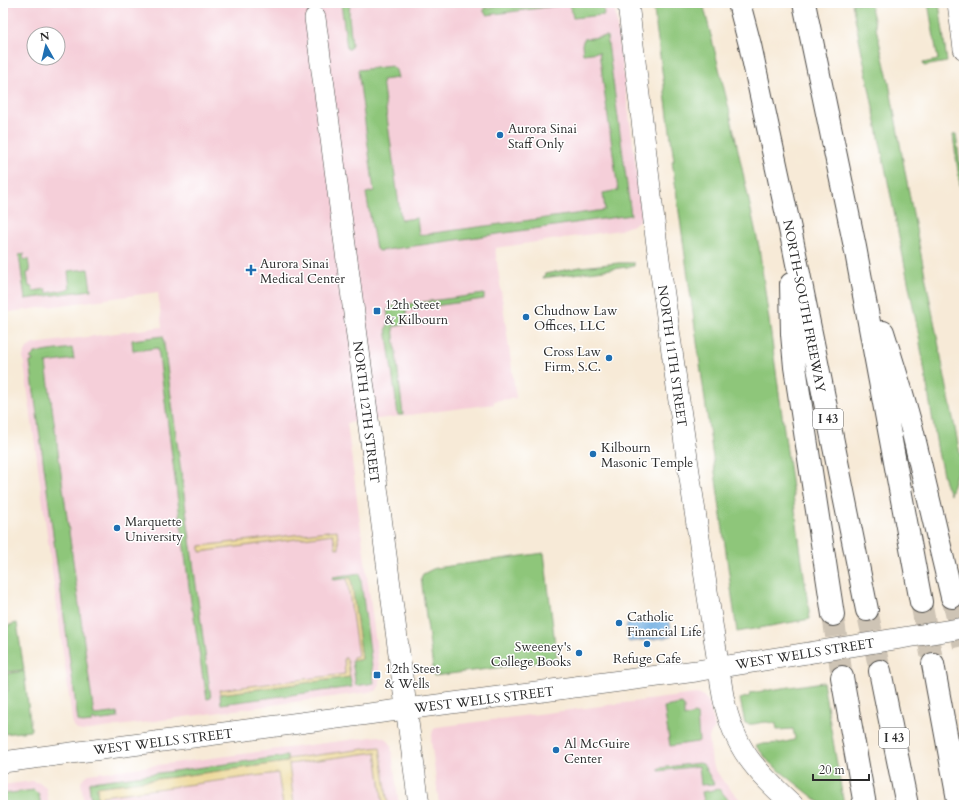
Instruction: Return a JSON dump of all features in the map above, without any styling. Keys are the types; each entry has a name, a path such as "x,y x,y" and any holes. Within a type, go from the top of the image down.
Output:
{"highway":[{"name":"NORTH-SOUTH FREEWAY","path":"739,3 750,45 790,229 867,610"},
{"path":"804,3 855,247 921,602"},
{"path":"790,229 792,334 795,367 833,615"},
{"path":"855,247 901,390 952,597"},
{"path":"933,664 959,805"},
{"name":"I 43","path":"880,672 907,805"},
{"path":"842,677 865,805"}],"street":[{"name":"NORTH 11TH STREET","path":"628,3 656,238 689,468 727,714 738,742 754,767 793,805"},
{"path":"958,3 964,50"},
{"name":"NORTH 12TH STREET","path":"314,11 419,805"},
{"name":"WEST WELLS STREET","path":"3,762 696,672 719,667 964,628"}],"shaded area":[{"name":"Aurora Sinai Medical Center","path":"3,3 614,3 641,204 642,214 640,220 633,225 620,230 495,248 516,398 494,401 494,404 347,423 380,674 380,685 376,691 82,731 77,730 73,726 23,356 27,348 33,344 162,327 158,292 3,313"},
{"name":"Al McGuire Center","path":"695,694 702,695 709,702 715,728 709,738 712,764 723,781 745,805 439,805 431,740 433,730 437,727"},
{"path":"379,736 387,739 391,745 399,805 84,805 81,782 84,777 89,774"},
{"path":"32,781 40,783 46,787 49,805 3,805 3,785"}],"green space":[{"path":"341,3 350,3 349,16 352,45 350,49 347,49"},
{"path":"545,3 603,3 604,15 573,18 570,4 487,15 484,12 484,8 510,4 513,7"},
{"path":"653,3 703,3 730,113 759,247 810,619 737,632 672,161 674,161"},
{"path":"852,3 870,3 889,83 961,459 950,494 945,483 938,452 918,331"},
{"path":"928,3 939,3 947,62 924,66 923,63 938,60"},
{"path":"607,36 631,215 379,251 376,249 366,193 374,191 358,70 392,66 396,70 398,78 382,80 401,220 417,218 419,235 605,210 603,193 618,190 599,52 583,54 582,44 584,39"},
{"path":"956,134 964,193 964,215 953,135"},
{"path":"25,254 23,256 24,260 28,259 30,272 27,273 29,287 32,286 33,291 46,289 47,293 70,289 68,271 88,269 91,290 25,299 19,255"},
{"path":"634,263 634,266 543,278 545,274 580,267"},
{"path":"484,294 484,299 406,310 408,324 393,327 403,415 398,415 386,328 389,323 387,310 392,306"},
{"path":"163,336 211,698 207,699 192,610 158,348 133,351 132,340"},
{"path":"72,348 74,359 46,363 94,715 117,713 118,718 95,721 94,719 92,722 82,723 78,721 30,362 33,361 30,358 35,353"},
{"path":"544,553 557,660 434,676 421,578 423,574 435,568"},
{"path":"360,573 374,683 356,686 352,661 362,659 351,578 332,579 333,577"},
{"path":"17,623 24,670 6,672 3,655 3,627"},
{"path":"24,671 31,729 30,731 3,734 3,695 5,694 4,691 8,691 6,674"},
{"path":"350,677 352,687 221,704 220,694"},
{"path":"823,682 844,805 823,805 770,763 756,746 794,740 793,729 777,730 776,724 768,722 751,724 745,723 740,699 750,696 750,693"},
{"path":"682,704 684,706 684,717 694,714 697,715 699,741 670,746 664,707"},
{"path":"287,756 288,762 97,787 98,800 91,801 89,784 91,782"},
{"path":"699,763 703,764 714,784 701,785 699,766 659,771 659,768"},
{"path":"719,789 733,805 705,805 702,792"},
{"path":"34,790 39,795 41,805 3,805 3,794"}],"sand":[{"path":"337,530 339,549 336,548 333,534 200,552 200,546"},
{"path":"347,578 351,578 362,659 352,661 353,657 358,656"},
{"path":"344,658 346,658 348,662 350,677 220,694 219,690 345,674"},
{"path":"380,747 388,805 383,805 376,752 289,764 294,805 283,805 278,773 102,796 102,799 98,800 97,787 288,762 287,759"}],"water":[{"path":"669,618 672,635 671,637 628,641 626,625"}],"tunnel":[{"path":"952,597 964,646"},
{"path":"921,602 933,664"},
{"path":"867,610 880,671"},
{"path":"833,615 842,677"}],"place":[{"name":"Aurora Sinai Staff Only","path":"500,135"},
{"name":"Aurora Sinai Medical Center","path":"251,270"},
{"name":"12th Steet & Kilbourn","path":"377,311"},
{"name":"Chudnow Law Offices, LLC","path":"526,317"},
{"name":"Cross Law Firm, S.C.","path":"609,358"},
{"name":"Kilbourn Masonic Temple","path":"593,454"},
{"name":"Marquette University","path":"117,528"},
{"name":"Catholic Financial Life","path":"619,623"},
{"name":"Refuge Cafe","path":"647,644"},
{"name":"Sweeney's College Books","path":"579,653"},
{"name":"12th Steet & Wells","path":"377,675"},
{"name":"Al McGuire Center","path":"556,750"}]}
